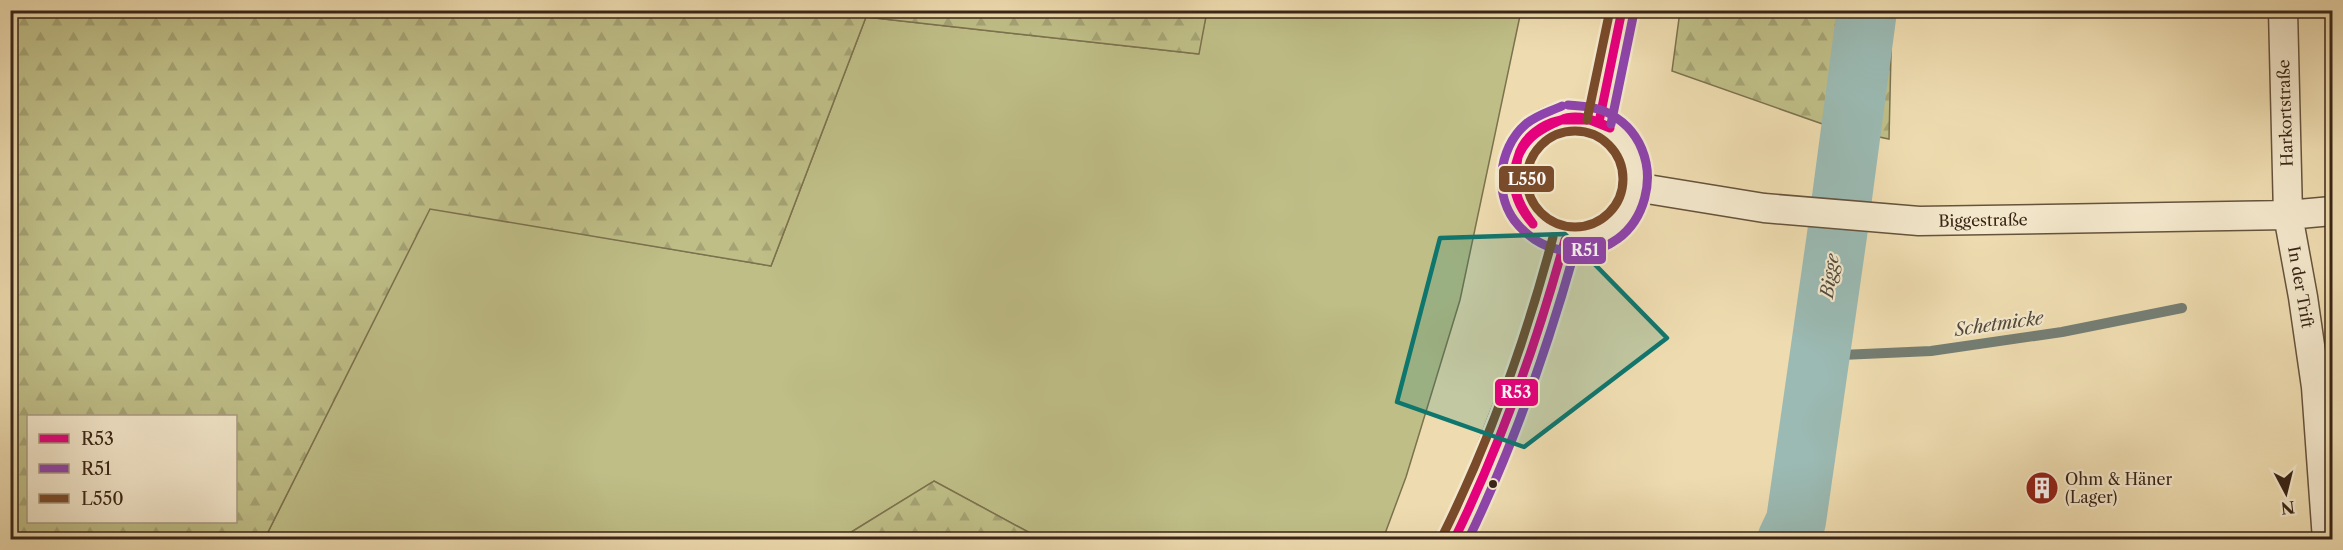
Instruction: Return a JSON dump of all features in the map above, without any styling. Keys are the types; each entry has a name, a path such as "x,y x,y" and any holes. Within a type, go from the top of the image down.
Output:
{"main road":[{"path":"1599,122 1622,10"},
{"path":"1567,117 1584,118 1599,122 1617,134 1629,151 1636,171 1635,187 1627,212 1613,228 1594,238 1565,240 1552,237 1534,226 1521,210 1514,190 1513,169 1520,149 1533,133 1551,122 1567,117"},
{"path":"1454,540 1471,507 1524,373 1550,296 1565,240"}],"street":[{"name":"Harkortstraße","path":"2283,10 2288,215"},
{"name":"Biggestraße","path":"1635,187 1764,208 1920,221 2288,215 2332,211"},
{"name":"In der Trift","path":"2288,215 2316,387 2327,540"}],"highlighted area":[{"path":"1565,234 1667,338 1524,447 1397,402 1440,238"}],"green space":[{"path":"11,10 1207,11 1199,54 866,17 771,266 430,209 264,540 11,539"},
{"path":"1207,11 1521,11 1460,300 1406,477 1383,539 1041,539 934,481 840,539 264,540 430,208 771,266 866,17 1198,54"},
{"path":"1680,11 1892,11 1889,139 1831,127 1672,71"},
{"path":"934,481 1041,539 840,539"}],"waterway":[{"name":"Bigge","path":"1787,540 1796,521 1867,10"},
{"name":"Schetmicke","path":"1819,356 1931,351 2062,332 2182,308"}],"transit line":[{"name":"L550","path":"1587,120 1610,10"},
{"name":"R53","path":"1599,122 1622,10"},
{"name":"R51","path":"1611,124 1634,12"},
{"name":"R51","path":"1562,106 1539,116 1516,134 1504,160 1502,188 1505,202 1519,226 1541,243 1566,251 1595,250 1618,239 1635,221 1645,198 1647,173 1642,149 1628,127 1600,109 1568,105"},
{"name":"R53","path":"1561,120 1573,117 1586,118 1610,128"},
{"name":"R53","path":"1518,157 1524,143 1534,132 1561,120"},
{"name":"R53","path":"1518,157 1525,144 1535,134 1561,120"},
{"name":"R53","path":"1561,120 1590,120 1610,128"},
{"name":"L550","path":"1575,131 1593,134 1609,145 1620,161 1623,179 1620,197 1609,213 1593,224 1575,227 1557,224 1541,213 1530,197 1527,179 1530,161 1541,145 1557,134 1575,131"},
{"name":"R53","path":"1518,157 1516,193 1533,224"},
{"name":"R53","path":"1518,157 1514,175 1516,193 1522,209 1533,224"},
{"name":"L550","path":"1443,535 1506,389 1553,237"},
{"name":"R53","path":"1454,540 1517,392 1565,240"},
{"name":"R51","path":"1468,540 1485,504 1529,394 1555,319 1577,243"}],"place":[{"name":"Ohm & Häner (Lager)","path":"2042,488"}]}
